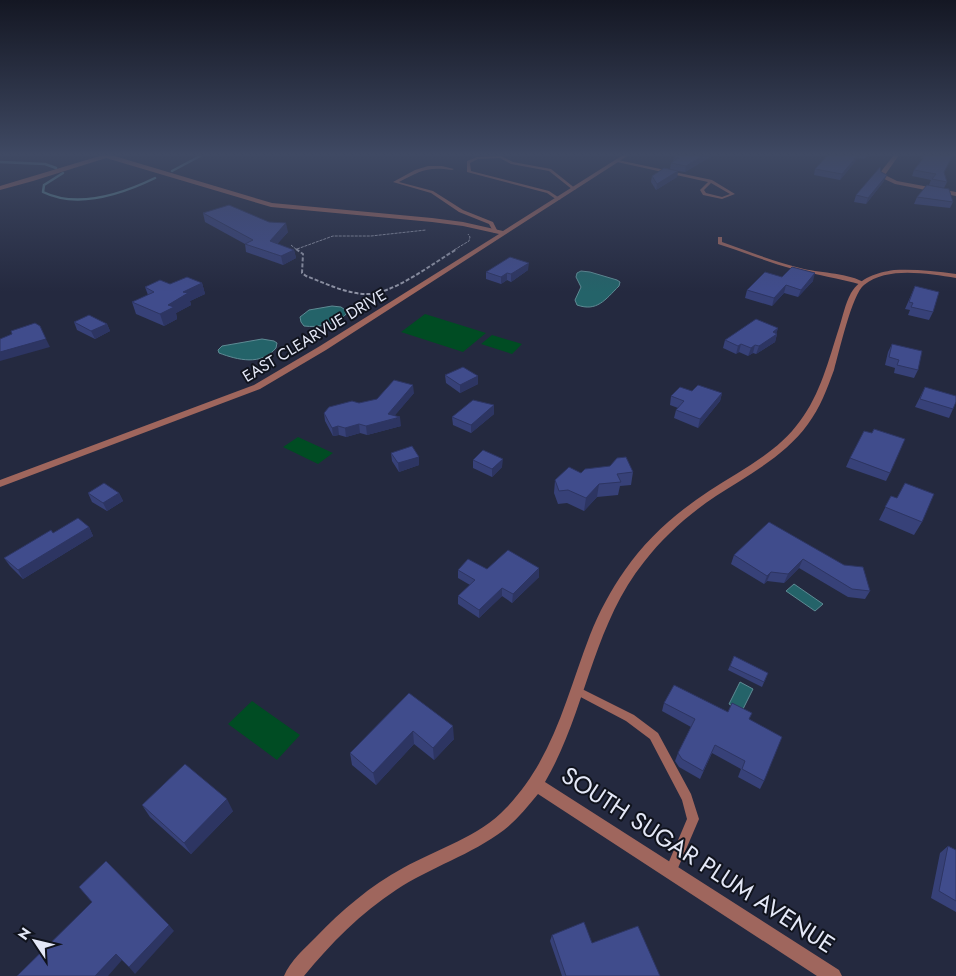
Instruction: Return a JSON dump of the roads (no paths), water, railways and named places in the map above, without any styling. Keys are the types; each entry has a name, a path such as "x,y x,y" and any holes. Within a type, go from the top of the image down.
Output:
{"street":[{"path":"255,201 270,205 301,209 463,224 500,233"},
{"name":"EAST CLEARVUE DRIVE","path":"0,484 257,388 323,348 500,233 555,201"},
{"path":"293,976 315,948 360,906 406,874 491,830 510,815 537,785 549,765 557,745 597,629 629,572 654,542 696,504 772,456 793,436 809,416 819,399 855,290 862,283 886,274 923,272 956,276"},
{"name":"SOUTH SUGAR PLUM AVENUE","path":"537,785 833,976"}],"lane":[{"path":"444,201 461,212 491,223 500,233"},
{"path":"720,238 720,243 785,265 852,279 862,283"},
{"path":"576,690 630,718 654,736 687,798 693,819 671,871"}]}
